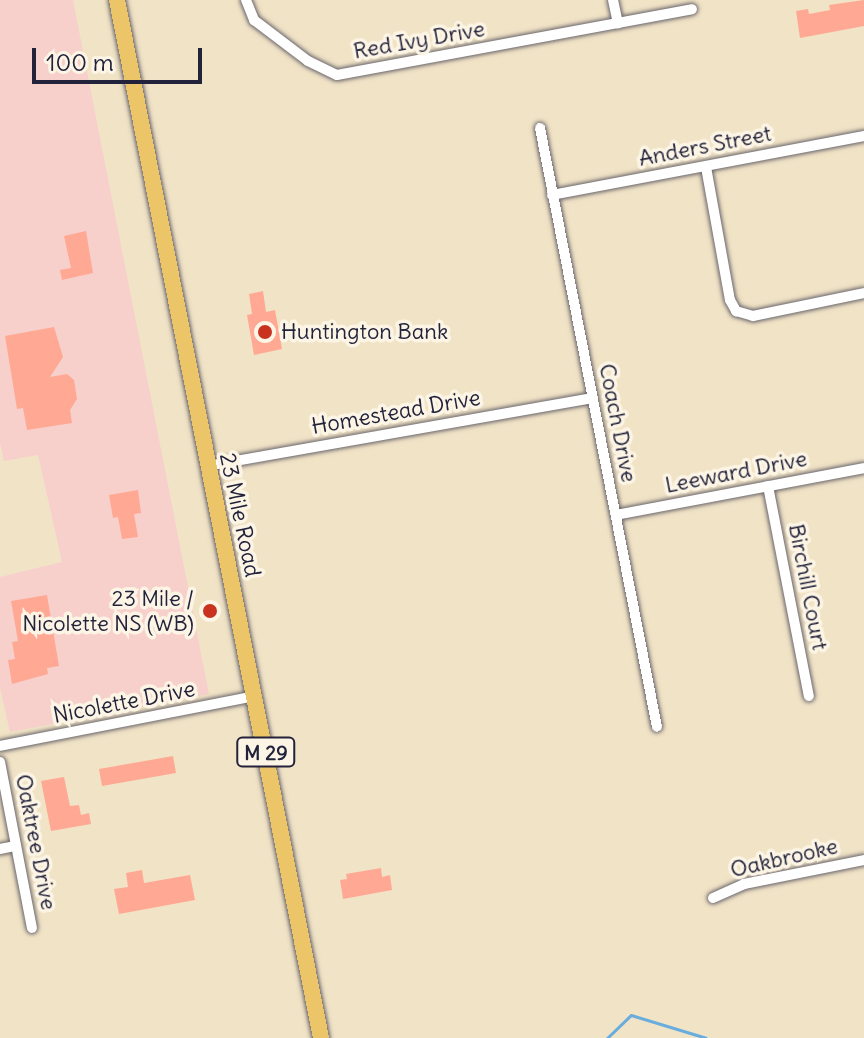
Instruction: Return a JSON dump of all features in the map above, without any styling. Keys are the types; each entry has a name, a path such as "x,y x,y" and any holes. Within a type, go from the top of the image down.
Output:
{"main road":[{"name":"23 Mile Road","path":"117,0 321,1038"}],"street":[{"path":"613,0 618,23"},
{"name":"Red Ivy Drive","path":"247,5 254,20 308,61 337,75 692,9"},
{"name":"Coach Drive","path":"540,128 657,727"},
{"name":"Anders Street","path":"552,195 864,136"},
{"path":"706,167 730,300 744,315 864,293"},
{"name":"Homestead Drive","path":"207,466 592,398"},
{"name":"Leeward Drive","path":"616,515 864,468"},
{"name":"Birchill Court","path":"768,486 809,696"},
{"name":"Nicolette Drive","path":"0,746 256,696"},
{"name":"Oaktree Drive","path":"0,762 32,928"},
{"path":"0,849 16,846"},
{"name":"Oakbrooke","path":"713,898 744,884 864,860"}],"shaded area":[{"path":"0,0 73,0 209,694 10,732 0,688 0,577 62,562 38,455 4,461 0,443"}],"building":[{"path":"864,0 864,26 800,38 796,11 808,9 809,14 830,10 829,5"},
{"path":"86,231 93,273 62,280 60,270 71,268 64,236"},
{"name":"Huntington Bank","path":"263,291 266,312 275,310 282,349 254,355 247,315 252,314 249,294"},
{"path":"54,327 63,357 50,377 67,374 74,380 77,399 70,410 72,423 27,430 23,408 17,409 5,336"},
{"path":"138,490 141,513 134,514 138,537 122,539 118,517 113,518 109,495"},
{"path":"47,595 59,666 47,668 48,674 12,684 8,660 15,659 12,642 18,641 11,601"},
{"path":"173,756 176,773 102,786 99,769"},
{"path":"64,777 70,806 79,805 81,815 89,813 91,824 51,831 41,781"},
{"path":"381,868 382,877 390,875 392,890 343,899 340,880 347,879 346,874"},
{"path":"142,870 144,883 190,875 195,900 119,914 114,889 128,887 126,873"}],"waterway":[{"path":"607,1038 631,1015 706,1038"}],"place":[{"name":"Huntington Bank","path":"265,332"},
{"name":"23 Mile / Nicolette NS (WB)","path":"210,611"}]}
